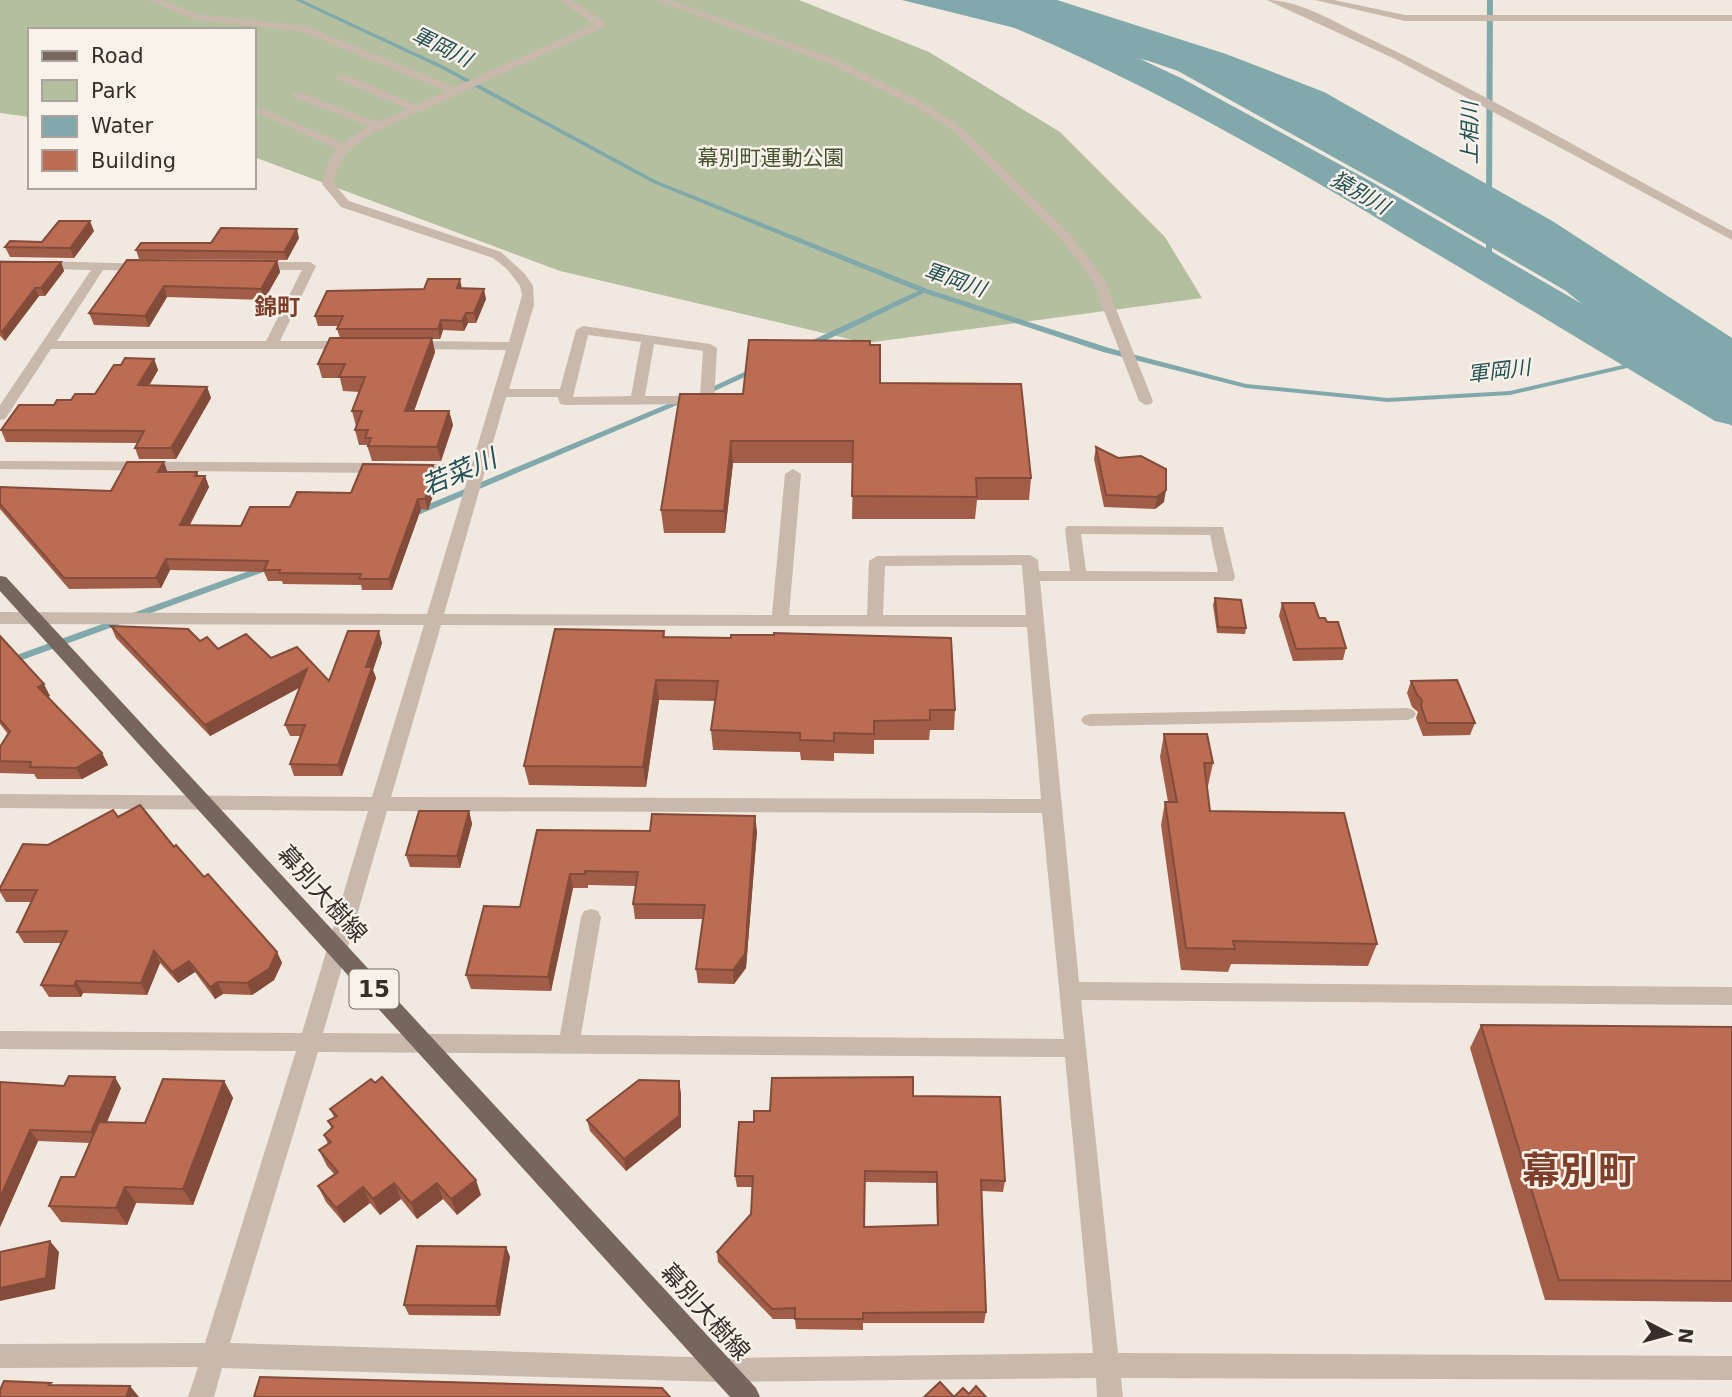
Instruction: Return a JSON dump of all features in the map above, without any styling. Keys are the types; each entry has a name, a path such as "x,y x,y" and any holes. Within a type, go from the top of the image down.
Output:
{"main road":[{"name":"幕別大樹線","path":"0,581 747,1397"}],"street":[{"path":"153,0 196,17 302,28 457,92"},
{"path":"201,1397 310,1042 514,346 529,304 528,286 513,267 497,255 345,204 328,184 328,171 348,142 598,26 600,22 564,0"},
{"path":"660,0 832,61 920,105 956,128 1034,202 1066,237 1100,282 1146,401"},
{"path":"1272,0 1302,11 1396,56 1732,236"},
{"path":"1320,0 1405,18 1732,18"},
{"path":"1343,0 1381,15"},
{"path":"341,78 417,109"},
{"path":"297,95 378,126"},
{"path":"258,111 344,148"},
{"path":"0,264 165,267"},
{"path":"244,267 310,266 271,345"},
{"path":"0,416 99,267"},
{"path":"583,330 710,348 707,400 565,401 566,393 583,330"},
{"path":"637,400 648,339"},
{"path":"47,345 366,345"},
{"path":"393,345 514,346"},
{"path":"502,393 566,393"},
{"path":"0,464 480,469"},
{"path":"780,619 793,474"},
{"path":"1031,576 1227,577 1217,530 1073,529 1079,576"},
{"path":"875,620 877,561 1030,560 1051,806 1110,1397"},
{"path":"0,618 435,617 1035,621"},
{"path":"1090,720 1407,714"},
{"path":"0,801 1051,806"},
{"path":"569,1044 591,917"},
{"path":"1069,991 1732,996"},
{"path":"0,1040 1076,1048"},
{"path":"0,1356 214,1355 722,1370 1107,1365 1732,1368"}],"green space":[{"name":"幕別町運動公園","path":"0,0 799,0 929,52 1060,132 1165,237 1202,298 866,343 560,271 256,158 256,28 28,28 28,117 0,113"}],"water":[{"path":"902,0 1057,0 1226,54 1324,92 1554,222 1732,338 1732,426 1566,291 1398,193 1178,71 1149,61"}],"building":[{"path":"59,221 90,221 70,248 5,247 10,241 42,242"},
{"path":"221,228 297,229 284,252 136,250 141,243 211,243"},
{"path":"127,260 277,261 261,289 164,286 145,316 89,313"},
{"path":"0,262 61,262 41,288 35,288 2,332 0,331"},
{"path":"428,279 460,279 457,288 484,289 474,313 466,313 462,321 441,320 438,329 337,329 343,316 315,316 327,291 424,289"},
{"path":"330,338 432,338 405,411 449,411 437,447 368,446 371,438 365,438 368,430 355,430 362,411 352,411 365,377 339,377 345,364 318,364"},
{"path":"749,340 870,341 870,345 880,345 880,383 1021,384 1031,478 976,478 977,497 852,496 853,441 731,441 724,511 661,510 680,394 743,394"},
{"path":"125,358 154,359 138,385 207,387 171,448 135,448 144,431 1,430 19,405 54,405 57,400 71,400 75,394 95,394 114,365 121,365"},
{"path":"1096,447 1118,458 1141,456 1166,469 1166,490 1157,497 1106,495"},
{"path":"127,462 164,462 158,472 197,472 195,476 205,476 180,525 241,526 250,507 290,507 297,492 351,493 363,464 433,465 430,473 435,473 425,499 418,499 389,579 359,579 361,574 279,573 280,570 264,570 268,561 166,559 156,578 64,578 0,504 0,487 111,491"},
{"path":"1215,598 1241,600 1246,628 1218,627"},
{"path":"1282,603 1314,603 1319,618 1325,618 1327,622 1338,622 1346,648 1296,649"},
{"path":"111,626 188,629 200,641 207,637 218,649 246,634 271,658 297,647 329,681 348,631 379,631 366,667 372,667 338,765 290,764 305,725 285,725 307,669 205,725"},
{"path":"555,629 664,631 663,637 731,638 731,635 774,633 951,638 955,710 930,710 930,720 874,721 874,734 834,733 834,741 800,740 800,733 711,730 718,681 656,680 643,767 524,766"},
{"path":"0,636 44,684 38,687 102,753 76,768 30,767 31,762 0,761 0,747 10,731 0,720"},
{"path":"1457,680 1475,723 1427,723 1421,706 1422,700 1411,681"},
{"path":"1164,734 1207,734 1213,763 1204,763 1210,811 1344,813 1377,944 1233,941 1235,949 1186,948 1165,802 1177,802"},
{"path":"140,805 174,847 176,845 204,877 208,874 277,952 269,969 247,983 218,982 210,987 189,961 172,972 154,951 141,983 76,981 74,986 41,985 67,931 17,932 37,890 0,888 23,844 48,845 113,810 118,817"},
{"path":"419,811 469,811 457,856 406,855"},
{"path":"652,814 755,816 745,954 733,970 696,969 705,905 633,904 638,872 585,871 585,874 570,874 548,977 466,975 484,906 520,907 537,830 650,831"},
{"path":"1481,1025 1732,1027 1732,1281 1559,1280"},
{"path":"69,1076 115,1077 91,1132 30,1130 0,1198 0,1082 64,1086"},
{"path":"382,1077 476,1180 451,1199 437,1183 411,1203 394,1183 373,1199 363,1187 336,1208 318,1186 338,1172 319,1150 331,1142 324,1135 333,1127 328,1121 337,1116 330,1109 371,1079 375,1083"},
{"path":"913,1077 913,1096 1000,1097 1005,1181 981,1180 986,1312 863,1313 863,1319 795,1319 795,1308 772,1309 717,1252 751,1214 753,1176 735,1176 739,1122 754,1122 754,1111 770,1111 772,1078","holes":["865,1171 937,1172 938,1225 864,1227"]},
{"path":"163,1079 224,1081 183,1189 125,1187 116,1208 49,1206 61,1177 75,1177 99,1122 145,1123"},
{"path":"639,1080 679,1081 679,1116 624,1159 587,1120"},
{"path":"50,1241 46,1278 0,1288 0,1252"},
{"path":"417,1246 506,1247 496,1306 404,1305"},
{"path":"260,1377 662,1388 670,1397 254,1397"},
{"path":"4,1381 51,1383 49,1385 130,1386 126,1397 0,1397"},
{"path":"940,1382 954,1397 924,1397"},
{"path":"976,1386 986,1397 954,1397 963,1388 969,1394"}],"waterway":[{"name":"軍岡川","path":"298,0 444,68 655,182 924,291"},
{"name":"猿別川","path":"974,0 1074,40 1265,137 1732,411"},
{"name":"上相川","path":"1489,199 1490,0"},
{"name":"上相川","path":"1489,235 1489,266"},
{"name":"若菜川","path":"807,346 924,291"},
{"name":"軍岡川","path":"924,291 1106,350 1246,386 1388,400 1510,393 1649,361"},
{"name":"若菜川","path":"705,392 756,370"},
{"name":"若菜川","path":"408,516 685,400"},
{"name":"若菜川","path":"0,665 266,568"}],"district":[{"name":"錦町","path":"277,307"},
{"name":"幕別町","path":"1579,1171"}]}
